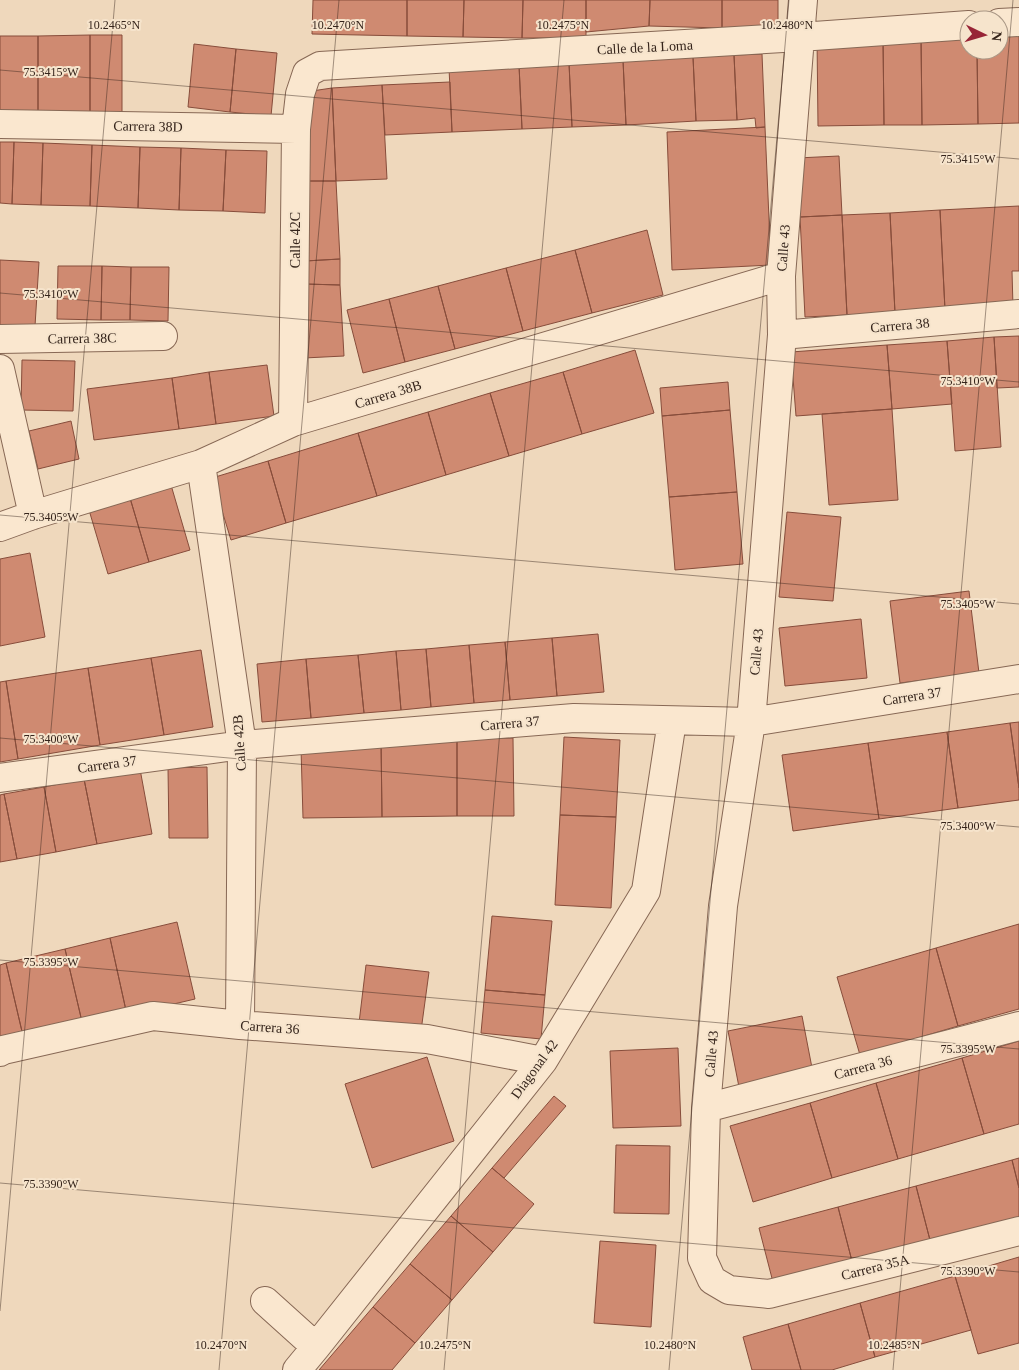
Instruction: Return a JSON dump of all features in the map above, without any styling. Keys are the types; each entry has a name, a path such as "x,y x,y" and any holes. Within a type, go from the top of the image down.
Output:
{"street":[{"name":"Calle 43","path":"729,1290 712,1280 702,1258 706,1108 723,906 750,722 782,335 780,276 803,0"},
{"name":"Calle de la Loma","path":"320,66 959,26"},
{"name":"Calle 42C","path":"293,422 296,129 300,94 307,74 320,66"},
{"name":"Carrera 38D","path":"0,124 296,129"},
{"name":"Carrera 38B","path":"0,527 33,515 201,464 293,422 780,276"},
{"name":"Carrera 38","path":"782,335 1019,314"},
{"name":"Carrera 38C","path":"0,339 164,336"},
{"path":"0,369 33,515"},
{"name":"Calle 42B","path":"201,464 242,745 240,1025"},
{"name":"Carrera 37","path":"0,778 242,745 574,718 750,722 1019,679"},
{"name":"Diagonal 42","path":"296,1370 542,1061 646,891 672,721"},
{"name":"Carrera 36","path":"0,1052 153,1016 240,1025 427,1039 542,1061"},
{"name":"Carrera 36","path":"706,1108 1019,1026"},
{"name":"Carrera 35A","path":"729,1290 769,1294 1019,1231"},
{"path":"265,1302 316,1347"}],"building":[{"path":"313,0 407,0 407,36 312,34"},
{"path":"407,0 464,0 463,37 407,36"},
{"path":"464,0 523,0 522,38 463,37"},
{"path":"523,0 586,0 586,38 522,38"},
{"path":"586,0 650,0 649,26 586,32"},
{"path":"650,0 722,0 722,28 649,26"},
{"path":"722,0 778,0 778,29 722,28"},
{"path":"90,35 122,35 122,113 90,113"},
{"path":"90,35 90,113 38,113 38,36"},
{"path":"0,36 38,36 38,113 0,113"},
{"path":"1009,36 1019,36 1019,123 978,124 977,60 1009,60"},
{"path":"921,37 959,37 959,60 977,60 978,124 922,125"},
{"path":"921,37 922,125 884,125 883,38"},
{"path":"817,38 883,38 884,125 818,126"},
{"path":"194,44 236,49 230,112 188,107"},
{"path":"236,49 277,53 271,116 230,112"},
{"path":"762,54 765,127 756,128 755,118 737,120 734,55"},
{"path":"734,55 737,120 696,121 693,57"},
{"path":"693,57 696,121 626,125 623,60"},
{"path":"623,60 626,125 572,127 569,63"},
{"path":"569,63 572,127 522,129 519,65"},
{"path":"519,65 522,129 452,132 449,68"},
{"path":"450,82 452,132 385,135 382,85"},
{"path":"382,85 387,179 336,181 332,88"},
{"path":"332,88 336,181 306,181 305,92"},
{"path":"765,127 771,265 672,270 667,132"},
{"path":"0,142 14,142 12,204 0,203"},
{"path":"14,142 43,143 41,205 12,204"},
{"path":"43,143 92,145 90,206 41,205"},
{"path":"92,145 140,147 138,208 90,206"},
{"path":"140,147 181,148 179,210 138,208"},
{"path":"181,148 226,150 223,211 179,210"},
{"path":"226,150 267,151 265,213 223,211"},
{"path":"839,156 842,215 800,217 797,158"},
{"path":"306,181 336,181 340,259 305,261"},
{"path":"1019,206 1019,271 1012,271 1013,307 945,310 940,210"},
{"path":"940,210 945,310 895,313 890,213"},
{"path":"890,213 895,313 847,315 842,215"},
{"path":"842,215 847,315 805,317 800,217"},
{"path":"647,230 663,295 592,313 575,250"},
{"path":"575,250 592,313 523,331 506,268"},
{"path":"340,259 340,285 305,284 305,261"},
{"path":"0,260 39,262 35,326 0,325"},
{"path":"58,266 102,266 101,320 57,319"},
{"path":"102,266 131,267 130,320 101,320"},
{"path":"131,267 169,267 168,321 130,320"},
{"path":"506,268 523,331 455,349 438,286"},
{"path":"305,284 340,285 344,356 304,358"},
{"path":"438,286 455,349 405,362 389,299"},
{"path":"389,299 405,362 363,373 347,310"},
{"path":"1019,336 1019,387 997,388 994,337"},
{"path":"994,337 1001,447 955,451 947,341"},
{"path":"947,341 952,404 892,409 887,345"},
{"path":"887,345 892,409 796,416 791,352"},
{"path":"635,350 654,413 582,434 563,372"},
{"path":"22,360 75,361 73,411 21,410"},
{"path":"267,365 274,416 216,424 209,372"},
{"path":"209,372 216,424 179,429 172,378"},
{"path":"563,372 582,434 509,456 490,393"},
{"path":"172,378 179,429 94,440 87,389"},
{"path":"728,382 730,410 662,416 660,388"},
{"path":"490,393 509,456 446,475 428,412"},
{"path":"892,409 898,500 829,505 822,414"},
{"path":"730,410 737,492 669,497 662,416"},
{"path":"428,412 446,475 377,496 358,433"},
{"path":"71,421 79,459 38,469 29,431"},
{"path":"358,433 377,496 286,523 268,461"},
{"path":"268,461 286,523 231,540 212,478"},
{"path":"171,485 190,550 149,562 130,498"},
{"path":"737,492 743,564 675,570 669,497"},
{"path":"130,498 149,562 108,574 89,510"},
{"path":"787,512 841,517 833,601 779,597"},
{"path":"30,553 45,637 0,646 0,559"},
{"path":"969,591 979,673 900,683 890,601"},
{"path":"861,619 867,678 785,686 779,628"},
{"path":"598,634 604,692 557,696 552,638"},
{"path":"552,638 557,696 510,700 505,642"},
{"path":"505,642 510,700 474,703 469,645"},
{"path":"469,645 474,703 431,707 426,649"},
{"path":"426,649 431,707 401,710 396,651"},
{"path":"201,650 213,727 164,735 151,658"},
{"path":"396,651 401,710 364,713 358,655"},
{"path":"358,655 364,713 311,718 306,659"},
{"path":"151,658 164,735 100,745 88,668"},
{"path":"306,659 311,718 262,722 257,664"},
{"path":"88,668 100,745 18,759 6,681"},
{"path":"6,681 18,759 0,762 0,682"},
{"path":"1019,722 1019,788 1010,723"},
{"path":"1010,723 1019,800 958,808 947,732"},
{"path":"947,732 958,808 879,819 868,743"},
{"path":"564,737 620,740 616,817 560,815"},
{"path":"513,738 514,816 457,816 457,739"},
{"path":"381,739 382,817 303,818 301,748"},
{"path":"381,739 457,739 457,816 382,817"},
{"path":"868,743 879,819 793,831 782,755"},
{"path":"207,767 208,838 169,838 168,768"},
{"path":"140,769 152,834 97,844 84,779"},
{"path":"84,779 97,844 56,852 44,787"},
{"path":"44,787 56,852 17,859 4,794"},
{"path":"4,794 17,859 0,862 0,795"},
{"path":"560,815 616,817 611,908 555,905"},
{"path":"492,916 552,921 545,995 485,990"},
{"path":"177,922 195,999 127,1015 110,938"},
{"path":"1019,924 1019,1009 958,1026 936,948"},
{"path":"110,938 127,1015 83,1026 65,949"},
{"path":"936,948 958,1026 860,1055 837,977"},
{"path":"65,949 83,1026 24,1040 6,963"},
{"path":"6,963 24,1040 0,1045 0,965"},
{"path":"366,965 429,972 421,1031 359,1023"},
{"path":"485,990 545,995 541,1039 481,1033"},
{"path":"802,1016 813,1073 739,1087 728,1031"},
{"path":"1019,1041 1019,1124 984,1134 962,1058"},
{"path":"678,1048 681,1126 613,1128 610,1051"},
{"path":"427,1057 454,1141 372,1168 345,1084"},
{"path":"962,1058 984,1134 898,1159 876,1083"},
{"path":"876,1083 898,1159 832,1178 810,1103"},
{"path":"554,1096 566,1106 504,1178 492,1168"},
{"path":"810,1103 832,1178 753,1202 730,1126"},
{"path":"616,1145 670,1146 669,1214 614,1213"},
{"path":"1019,1158 1019,1188 1012,1160"},
{"path":"1012,1160 1019,1188 1019,1220 931,1244 916,1186"},
{"path":"492,1168 534,1204 493,1252 451,1216"},
{"path":"916,1186 931,1244 853,1265 838,1207"},
{"path":"838,1207 853,1265 774,1286 759,1228"},
{"path":"451,1216 493,1252 452,1300 410,1264"},
{"path":"600,1241 656,1245 651,1327 594,1323"},
{"path":"1019,1257 1019,1343 978,1354 955,1276"},
{"path":"410,1264 452,1300 415,1343 373,1307"},
{"path":"955,1276 971,1330 875,1357 860,1303"},
{"path":"860,1303 875,1357 832,1370 801,1370 788,1324"},
{"path":"373,1307 415,1343 392,1370 319,1370"},
{"path":"788,1324 801,1370 752,1370 743,1337"}]}
